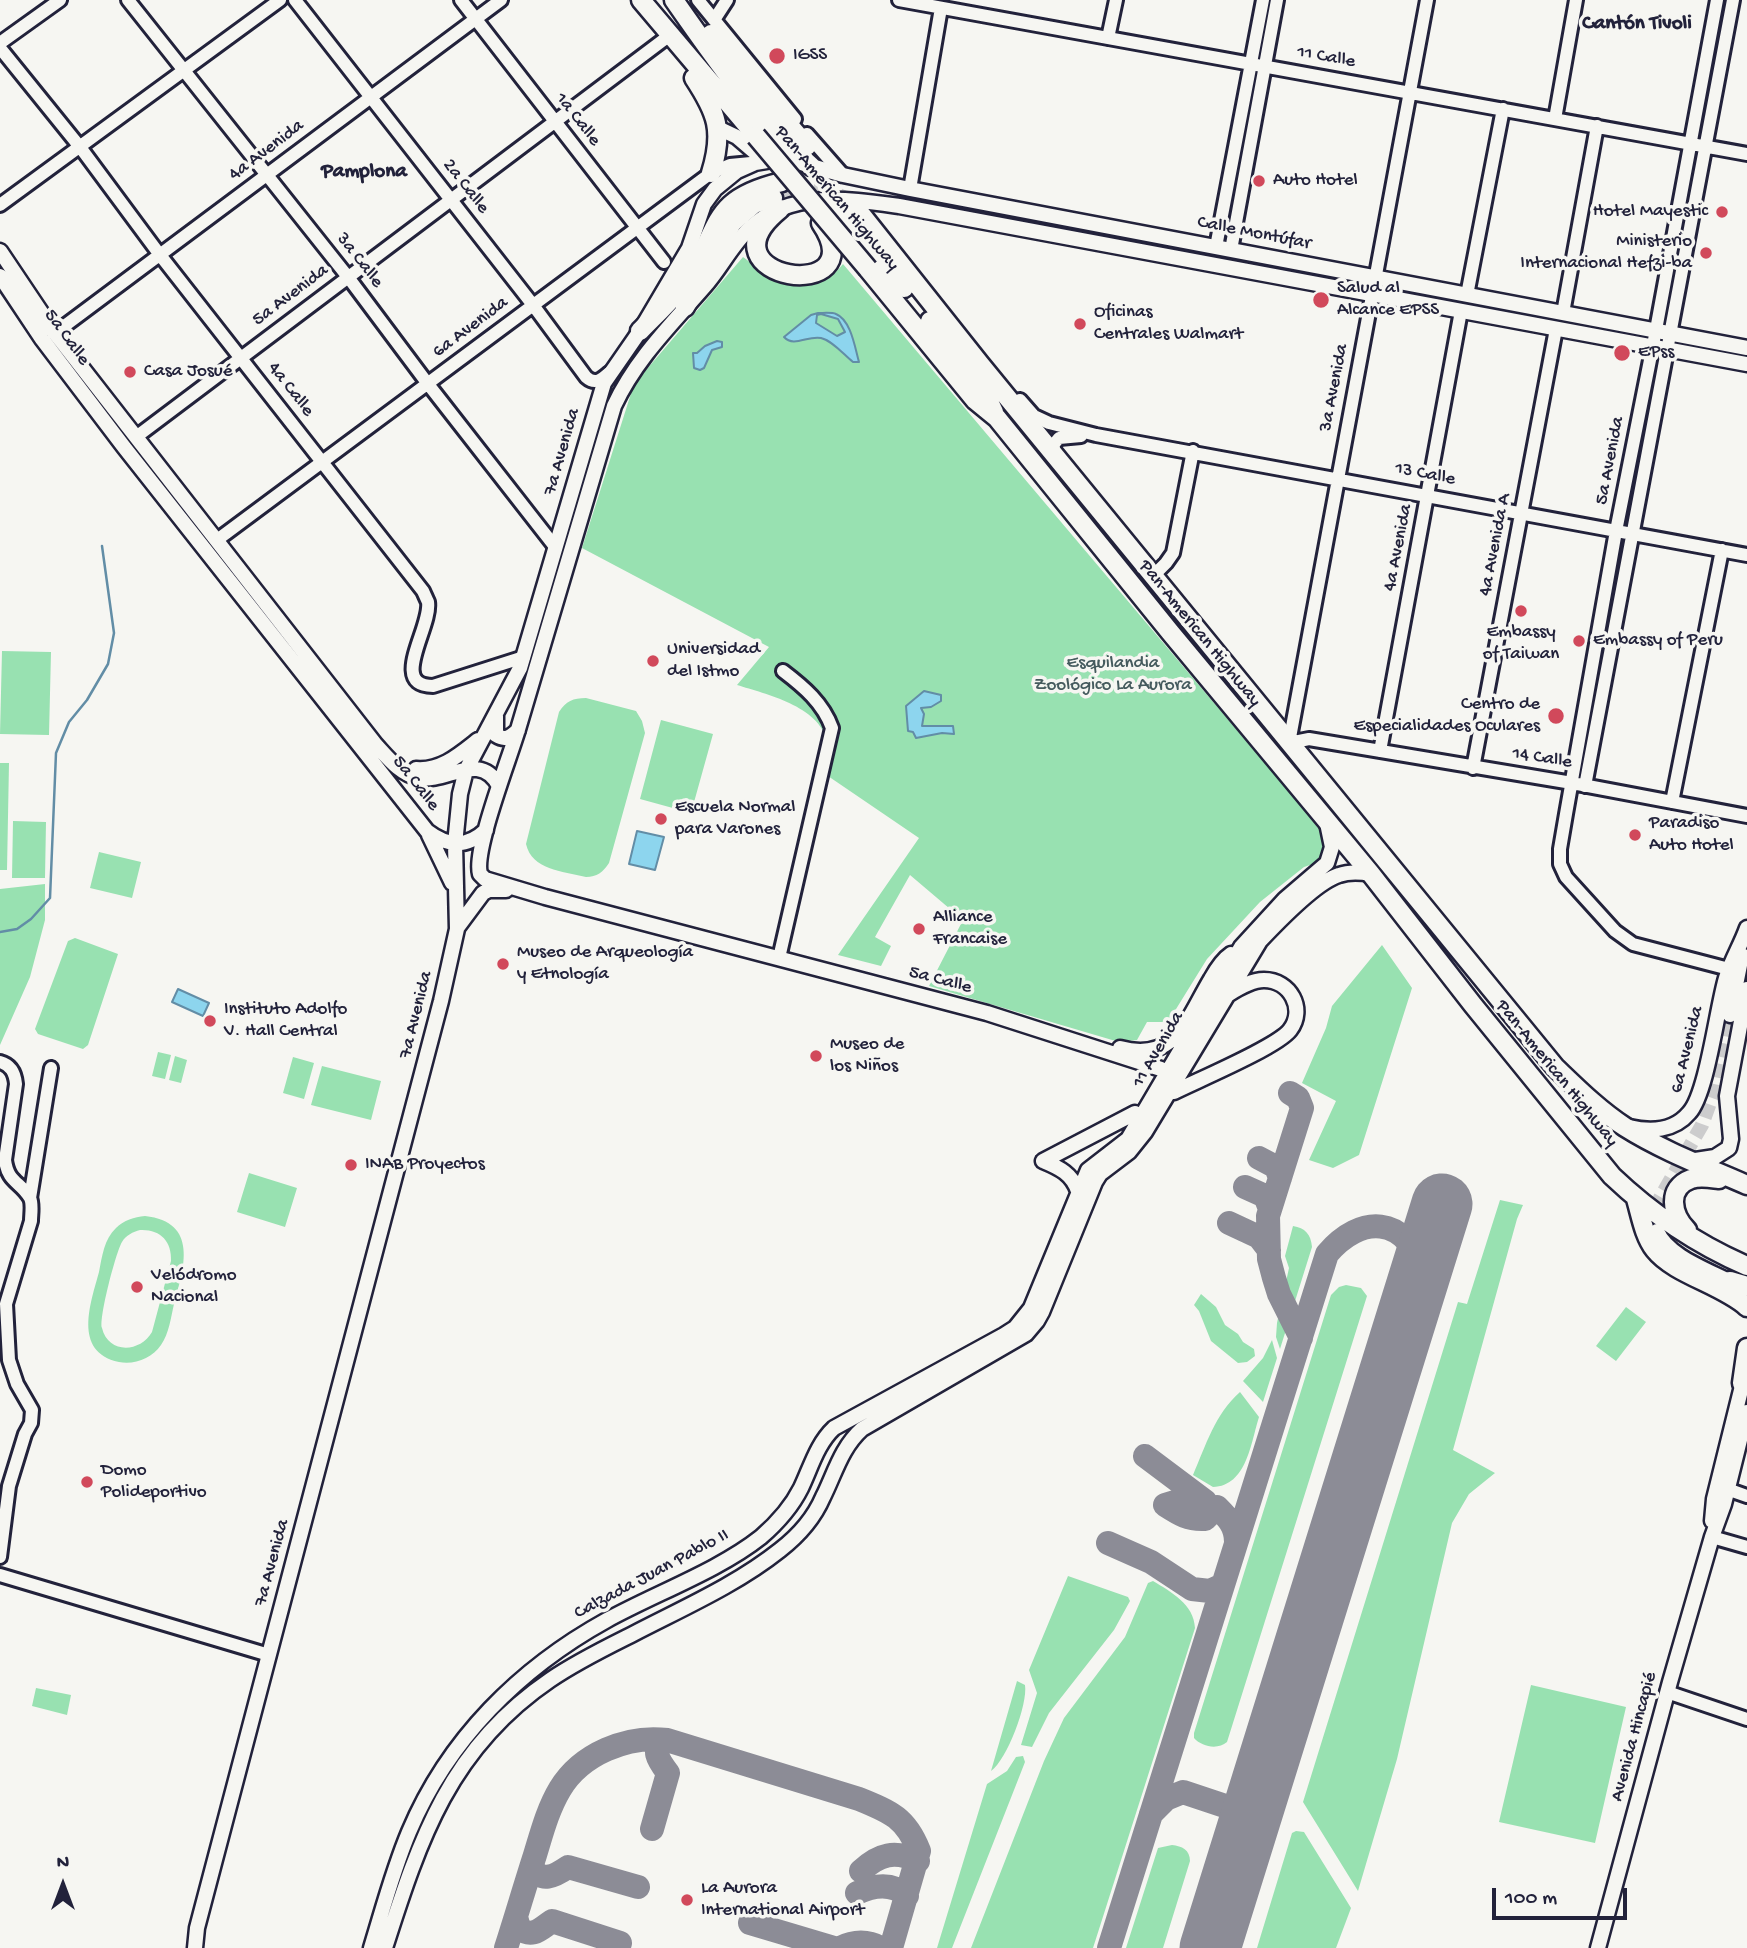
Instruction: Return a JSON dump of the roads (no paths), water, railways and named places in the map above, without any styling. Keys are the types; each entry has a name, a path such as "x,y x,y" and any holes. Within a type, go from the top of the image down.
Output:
{"highway":[{"name":"Pan-American Highway","path":"642,0 975,400 998,418 1371,874 1612,1176 1636,1199 1675,1228 1747,1266"},
{"path":"674,0 753,106 788,146 811,166"},
{"name":"Pan-American Highway","path":"703,12 807,146"},
{"path":"670,36 676,53 711,106 718,128 719,145 711,173"},
{"path":"753,133 768,157 821,223 831,241 831,251 825,265 809,276 783,274 764,262 758,247 761,228 777,203"},
{"path":"640,331 678,292 698,260 715,223 733,202 747,192 782,182"},
{"path":"685,307 732,223 754,204 777,203"},
{"name":"Pan-American Highway","path":"854,206 1052,454 1555,1067 1624,1126 1689,1161 1742,1183"},
{"path":"830,207 891,271 985,393 998,418"},
{"path":"1715,1251 1680,1222 1674,1209 1674,1196 1682,1185 1694,1178 1742,1183"},
{"path":"1636,1199 1644,1228 1657,1252 1666,1260 1747,1307"},
{"path":"1745,1375 1747,1348"}],"main road":[{"path":"718,128 737,137 760,162"},
{"name":"Calle Montúfar","path":"760,162 794,160 843,175 910,189 1747,348"},
{"name":"7a Avenida","path":"193,1948 457,929 454,845 466,769 524,657 594,412 609,373 640,331 689,248 700,213 709,196 728,177 760,162"},
{"name":"Calle Montúfar","path":"777,203 859,200 1747,364"},
{"name":"5a Calle","path":"0,251 55,333 376,745 405,774 421,778 436,777 466,769"},
{"name":"5a Calle","path":"0,276 42,339 124,447 427,831 440,841 454,845"},
{"name":"7a Avenida","path":"486,830 614,406 634,369 685,307"},
{"path":"496,715 494,729 500,738 512,737 518,730"},
{"path":"394,764 425,769 439,766 486,734"},
{"path":"466,769 487,771 499,786"},
{"name":"11 Avenida","path":"1034,1315 1088,1170 1128,1139 1241,947 1285,899 1327,863 1332,847 1327,823"},
{"path":"454,845 467,843 486,830"},
{"name":"5a Calle","path":"486,830 479,858 480,874 485,879 987,1013 1161,1069"},
{"path":"427,831 456,893"},
{"name":"11 Avenida","path":"1034,1315 1095,1181 1129,1152 1145,1132 1260,941 1298,905 1336,876 1357,872 1371,874"},
{"path":"457,929 472,906 489,890 502,889 545,897"},
{"path":"1730,1015 1747,930"},
{"name":"6a Avenida","path":"1624,1126 1650,1130 1664,1128 1683,1119 1693,1108 1701,1090 1729,968 1747,930"},
{"path":"987,1013 1017,1017 1129,1051 1156,1050 1167,1046 1174,1038 1219,966 1227,956 1241,947"},
{"path":"1174,1092 1283,1037 1294,1022 1296,1012 1292,993 1285,985 1262,979 1225,996"},
{"path":"1689,1161 1715,1157 1729,1148 1731,1139 1727,1096 1747,989"},
{"path":"1187,1072 1220,1069"},
{"path":"1078,1191 1067,1172 1043,1161 1135,1113"},
{"path":"1657,1231 1671,1250 1741,1286"},
{"path":"385,1948 409,1871 440,1802 475,1748 508,1713 570,1667 766,1562 800,1532 813,1515 848,1443 862,1429 1018,1340 1034,1315"},
{"name":"Calzada Juan Pablo II","path":"371,1948 396,1865 426,1796 466,1735 489,1708 543,1661 579,1636 750,1545 764,1534 788,1508 821,1444 834,1428 1004,1335 1034,1315"},
{"name":"Avenida Hincapié","path":"1712,1537 1714,1499 1745,1375"},
{"name":"Avenida Hincapié","path":"1598,1948 1747,1412"}],"street":[{"path":"0,46 60,0"},
{"name":"3a Calle","path":"128,0 348,277 556,548"},
{"path":"0,205 280,0"},
{"name":"2a Calle","path":"295,0 586,377 595,382 601,381 609,373"},
{"name":"1a Calle","path":"461,0 664,262"},
{"name":"4a Avenida","path":"55,333 501,0"},
{"path":"727,0 703,12 843,175"},
{"name":"11 Calle","path":"899,0 1747,153"},
{"path":"1108,38 1116,0"},
{"path":"1258,65 1263,0"},
{"path":"1224,248 1258,65 1277,0"},
{"name":"3a Avenida","path":"1289,743 1427,0"},
{"path":"1555,119 1576,0"},
{"name":"5a Avenida","path":"1579,785 1616,531 1717,0"},
{"name":"5a Avenida","path":"1729,968 1633,944 1602,917 1566,877 1560,864 1560,849 1579,785 1633,534 1733,0"},
{"path":"910,189 942,8"},
{"name":"5a Avenida","path":"136,437 670,36"},
{"name":"4a Calle","path":"0,46 423,591 428,601 427,615 414,660 412,674 416,683 433,686 524,657"},
{"path":"1468,296 1503,109"},
{"path":"1563,313 1597,126"},
{"name":"6a Avenida","path":"217,540 711,173 730,165 760,162"},
{"name":"4a Avenida","path":"1380,751 1461,311"},
{"name":"4a Avenida A","path":"1473,768 1556,329"},
{"name":"13 Calle","path":"998,387 1017,397 1034,416 1096,435 1747,555"},
{"name":"13 Calle","path":"1052,454 1054,444 1059,438 1096,435"},
{"path":"1153,576 1167,563 1172,552 1193,451"},
{"path":"1672,802 1723,550"},
{"path":"779,958 832,728 826,712 804,688 783,671"},
{"name":"14 Calle","path":"1289,743 1309,739 1747,816"},
{"path":"0,1062 10,1067 16,1084 5,1160 6,1171 30,1198"},
{"path":"0,1557 9,1486 31,1423 32,1410 17,1384 9,1360 6,1304 31,1221 30,1198 51,1068"},
{"path":"1727,1489 1747,1496"},
{"path":"1712,1537 1747,1547"},
{"path":"0,1575 269,1655"},
{"path":"1667,1692 1747,1719"}],"water":[{"path":"830,313 841,317 852,335 859,362 853,362 834,345 821,338 792,341 784,337 811,315","holes":["821,314 838,319 845,332 837,336 816,323 817,315"]},
{"path":"717,341 722,342 722,347 712,350 704,368 694,368 693,353"},
{"path":"924,691 941,695 941,701 931,707 921,708 924,714 922,726 953,726 954,734 942,733 916,738 913,732 908,731 906,706"},
{"path":"637,831 664,837 655,870 629,864"},
{"path":"178,989 209,1003 203,1016 172,1002"}],"waterway":[{"path":"0,932 17,929 31,919 50,898 56,753 69,722 87,700 108,664 114,633 102,546"}],"tunnel":[{"path":"807,146 833,179"},
{"path":"787,182 817,186 852,204"},
{"path":"773,198 796,197 818,201"},
{"path":"1657,1231 1655,1214 1660,1198 1702,1125 1715,1089 1730,1015"}],"place":[{"name":"IGSS","path":"777,56"},
{"name":"Auto Hotel","path":"1259,181"},
{"name":"Hotel Mayestic","path":"1722,212"},
{"name":"Ministerio Internacional Hefzi-ba","path":"1706,253"},
{"name":"Salud al Alcance EPSS","path":"1321,300"},
{"name":"Oficinas Centrales Walmart","path":"1080,324"},
{"name":"EPss","path":"1622,353"},
{"name":"Casa Josué","path":"130,372"},
{"name":"Embassy of Taiwan","path":"1521,611"},
{"name":"Embassy of Peru","path":"1579,641"},
{"name":"Universidad del Istmo","path":"653,661"},
{"name":"Centro de Especialidades Oculares","path":"1556,716"},
{"name":"Escuela Normal para Varones","path":"661,819"},
{"name":"Paradiso Auto Hotel","path":"1635,835"},
{"name":"Alliance Francaise","path":"919,929"},
{"name":"Museo de Arqueología y Etnología","path":"503,964"},
{"name":"Instituto Adolfo V. Hall Central","path":"210,1021"},
{"name":"Museo de los Niños","path":"816,1056"},
{"name":"INAB Proyectos","path":"351,1165"},
{"name":"Velódromo Nacional","path":"137,1287"},
{"name":"Domo Polideportivo","path":"87,1482"},
{"name":"La Aurora International Airport","path":"687,1900"}],"district":[{"name":"Cantón Tivoli","path":"1637,25"},
{"name":"Pamplona","path":"364,173"}],"park label":[{"name":"Esquilandia Zoológico La Aurora","path":"1113,675"}]}
